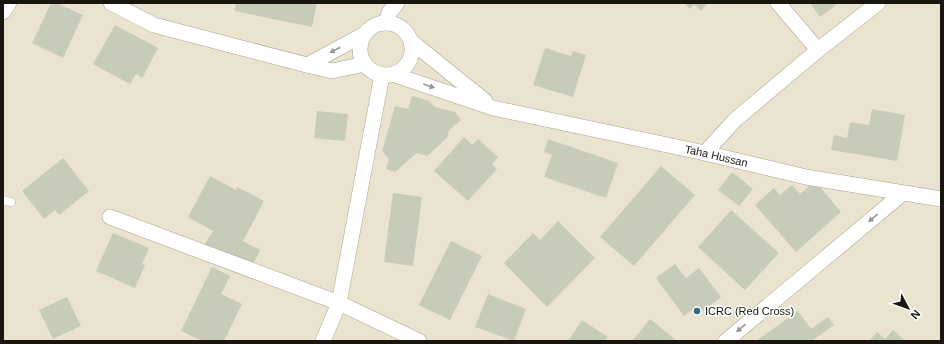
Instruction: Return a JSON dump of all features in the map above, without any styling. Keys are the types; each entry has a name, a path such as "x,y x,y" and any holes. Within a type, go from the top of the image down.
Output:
{"street":[{"path":"3,12 9,3"},
{"path":"111,3 154,25 307,65 332,71 365,64"},
{"path":"386,23 389,13 397,3"},
{"path":"778,3 818,50"},
{"path":"705,152 735,120 818,50 878,3"},
{"path":"307,65 363,35 370,28 380,23 386,23 399,26 407,33 412,42 494,108"},
{"path":"363,35 360,45 361,55 365,64 372,71 387,74 402,69 408,62 412,52 412,42"},
{"path":"323,341 339,303 387,74"},
{"name":"Taha Hussan","path":"387,74 494,108 705,152 806,177 941,199"},
{"path":"726,341 903,193"},
{"path":"110,217 339,303 419,341"}],"lane":[{"path":"3,200 11,202"}],"building":[{"path":"51,3 57,3 83,15 63,58 32,43"},
{"path":"236,3 317,3 312,27 235,11"},
{"path":"684,3 708,3 701,11 694,4 690,9"},
{"path":"810,3 839,3 820,17"},
{"path":"115,25 158,48 142,78 136,74 130,84 93,64"},
{"path":"545,48 571,56 573,51 586,55 573,97 533,85"},
{"path":"412,96 429,101 435,107 455,112 461,120 449,130 447,138 427,156 417,153 395,172 386,169 389,159 382,151 395,106 408,109"},
{"path":"872,109 905,115 897,161 831,150 834,135 847,138 850,122 869,125"},
{"path":"317,111 348,114 345,141 314,138"},
{"path":"464,137 472,145 478,139 498,157 492,164 497,169 468,201 434,171"},
{"path":"548,139 618,163 606,198 544,177 552,155 544,152"},
{"path":"63,158 89,191 59,215 55,210 44,219 22,191"},
{"path":"661,166 695,195 634,266 600,237"},
{"path":"732,172 753,189 739,206 718,190"},
{"path":"210,176 236,190 237,187 264,201 243,241 260,250 251,268 205,244 213,231 188,217"},
{"path":"815,181 841,212 796,252 755,205 774,188 780,195 792,185 800,194"},
{"path":"393,193 422,197 413,266 384,262"},
{"path":"731,210 779,253 745,290 698,247"},
{"path":"558,221 595,258 547,307 504,263 533,233 540,240"},
{"path":"113,233 149,248 142,264 145,265 135,288 96,271"},
{"path":"451,241 482,256 450,320 419,305"},
{"path":"675,264 686,278 699,268 721,297 697,316 692,310 684,316 656,278"},
{"path":"212,267 230,276 221,294 242,304 224,341 202,341 181,331"},
{"path":"488,294 526,309 514,341 475,327"},
{"path":"67,297 81,326 53,339 39,310"},
{"path":"798,311 811,329 828,317 834,325 812,341 756,341"},
{"path":"650,319 677,341 632,341"},
{"path":"582,320 608,337 605,341 568,341"},
{"path":"893,330 906,341 869,341 877,332 885,339"}],"place":[{"name":"ICRC (Red Cross)","path":"697,311"}]}
